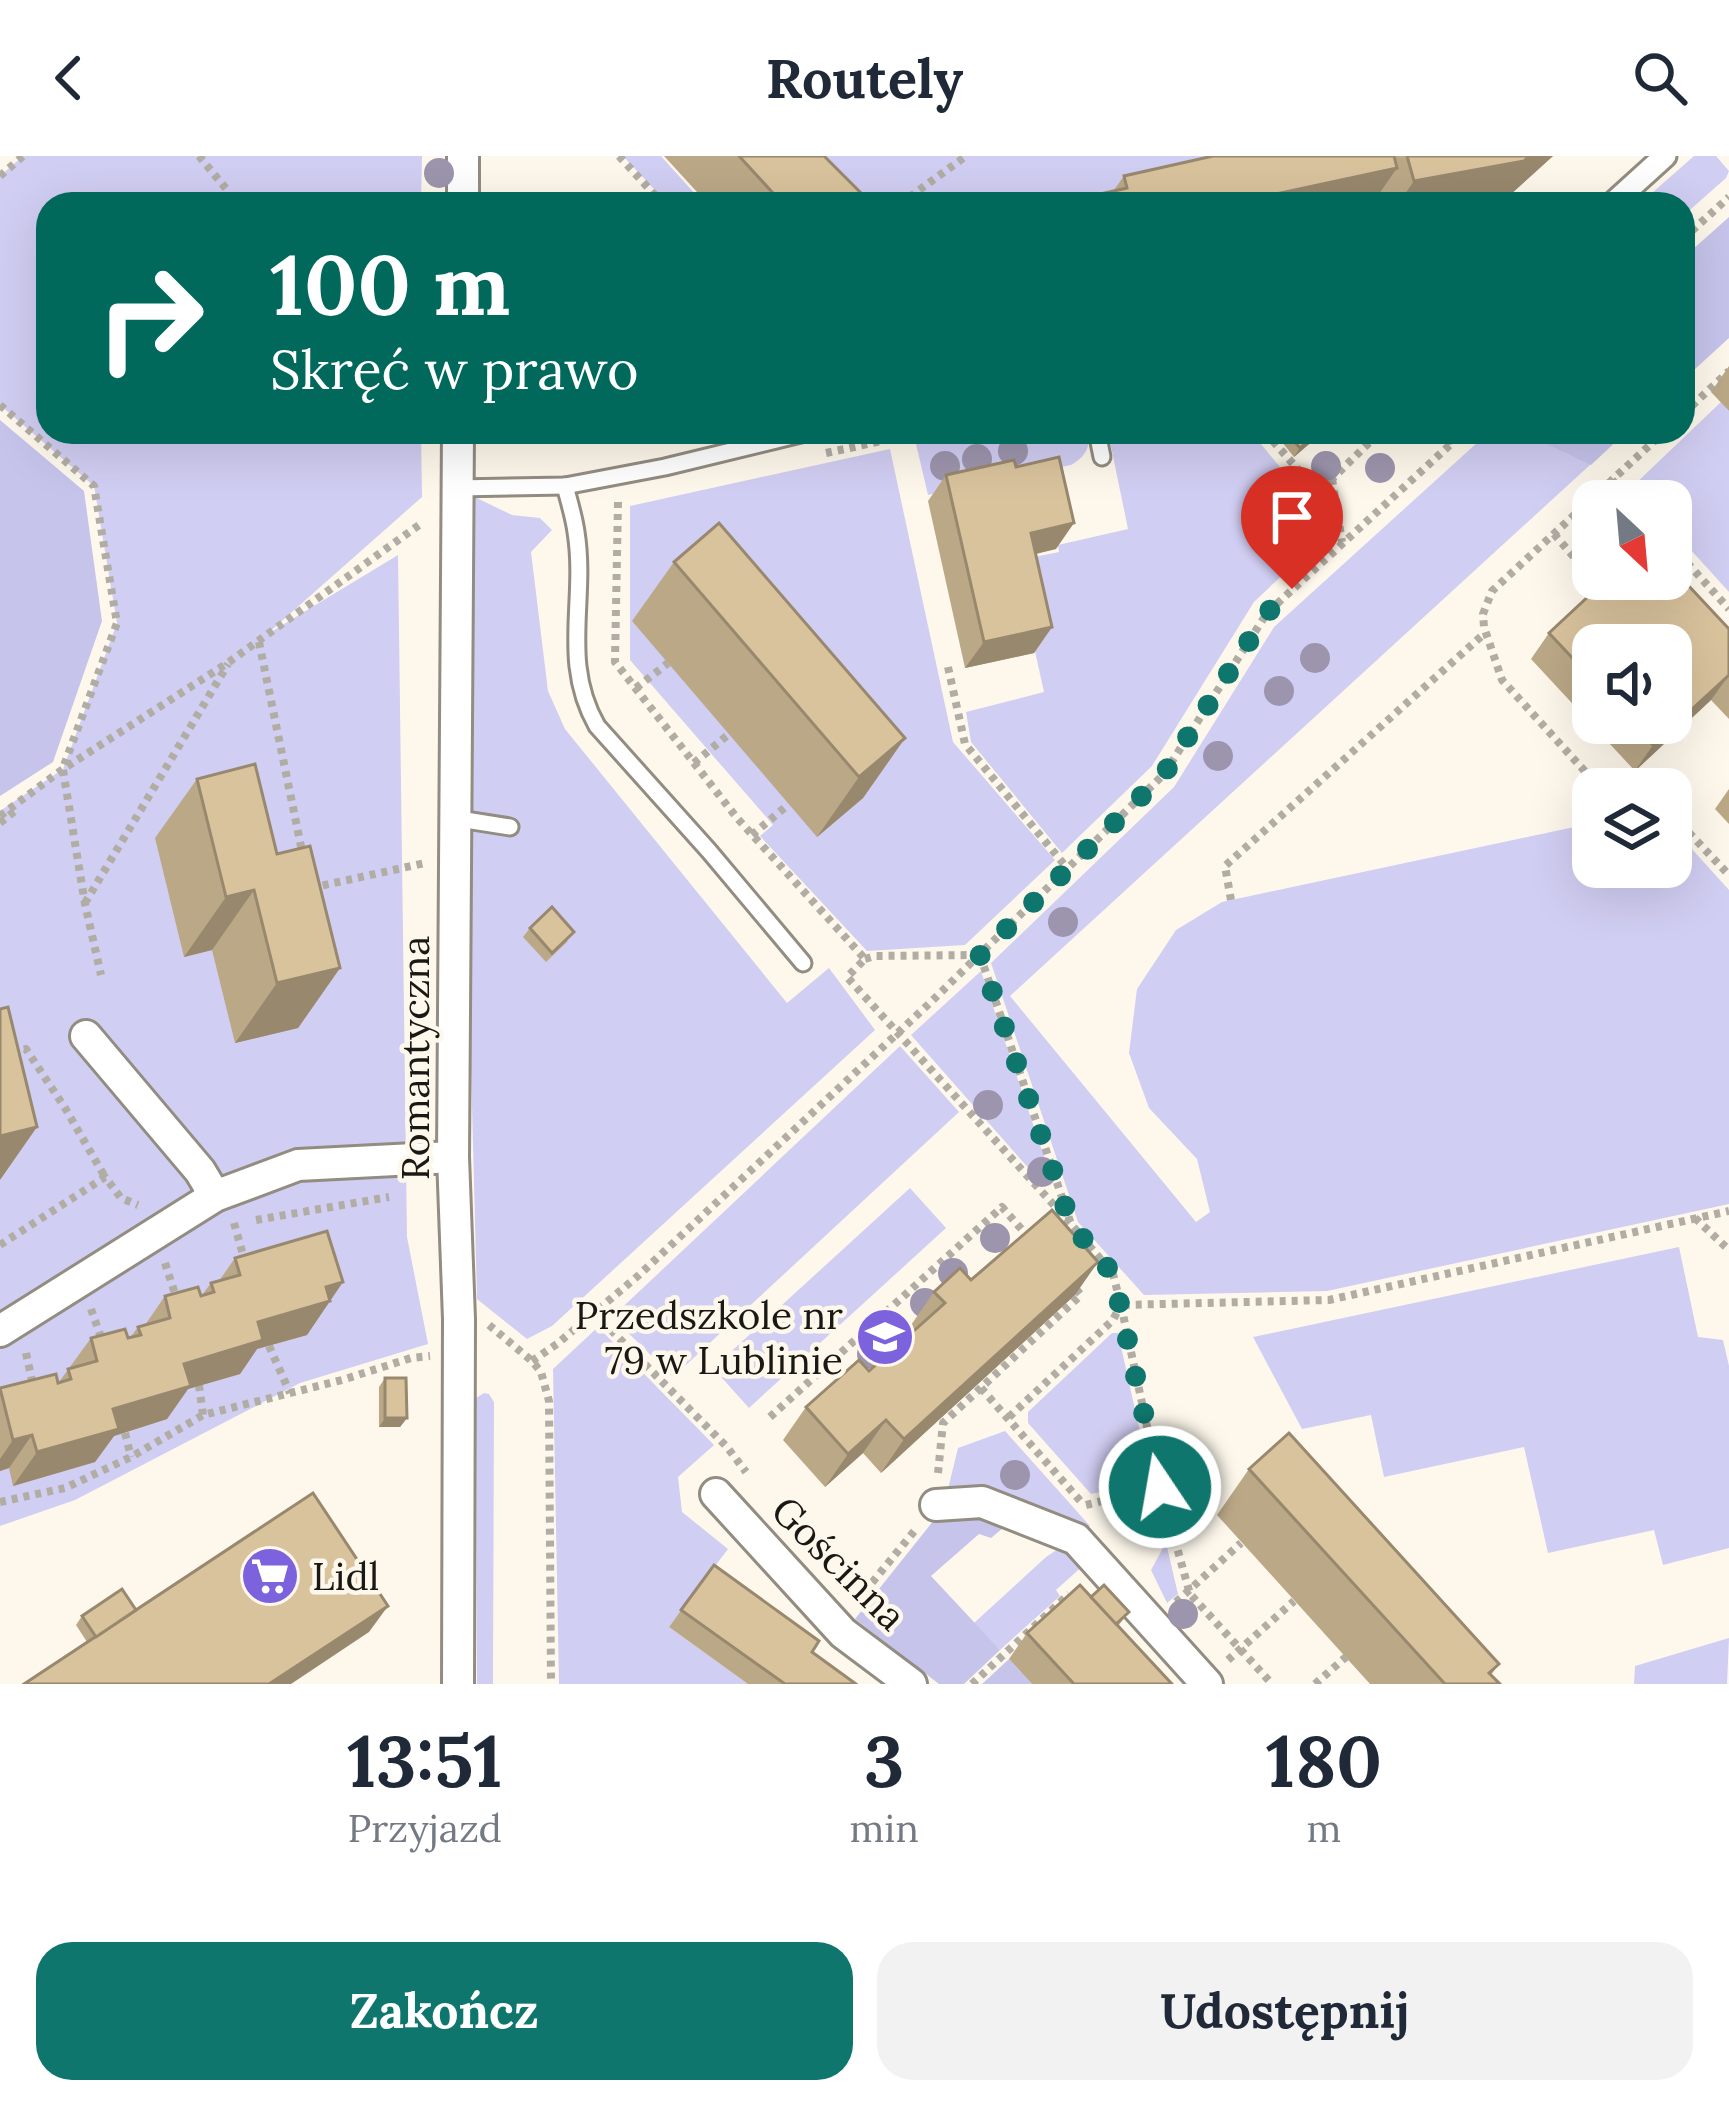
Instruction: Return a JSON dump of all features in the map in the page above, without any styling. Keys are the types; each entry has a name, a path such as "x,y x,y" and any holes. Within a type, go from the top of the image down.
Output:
{"street":[{"path":"463,156 464,192"},
{"path":"1625,192 1665,156"},
{"name":"Romantyczna","path":"458,444 453,1157 459,1318 458,1684"},
{"path":"86,1036 200,1171 214,1196"},
{"path":"12,1338 214,1196 298,1165 453,1157"},
{"name":"Gościnna","path":"716,1494 843,1633 911,1684"},
{"path":"936,1505 982,1502 1076,1539 1206,1683"}],"lane":[{"path":"456,488 565,486 758,444"},
{"path":"1099,444 1102,457"},
{"path":"565,486 577,534 577,670 584,703 597,726 803,963"},
{"path":"453,818 510,826"}],"path":[{"path":"0,176 22,156"},
{"path":"199,156 228,191"},
{"path":"619,156 652,192"},
{"path":"916,192 966,156"},
{"path":"1695,228 1729,197"},
{"path":"1695,403 1729,371"},
{"path":"0,405 36,436"},
{"path":"45,444 94,486 117,623 63,770 101,975"},
{"path":"805,457 867,444"},
{"path":"1275,444 1302,474 1332,479"},
{"path":"1332,479 1368,444"},
{"path":"1612,480 1651,444"},
{"path":"532,1361 640,1274 980,955 1164,774 1267,613 1449,445"},
{"path":"1332,479 1342,542"},
{"path":"618,494 615,662 752,835 865,959"},
{"path":"1572,517 1492,591 1483,614 1502,680 1582,768"},
{"path":"0,819 63,770 229,662 422,523"},
{"path":"1554,534 1572,555"},
{"path":"1692,568 1729,609"},
{"path":"1231,900 1225,866 1485,633"},
{"path":"258,641 305,866"},
{"path":"85,904 229,662"},
{"path":"636,688 668,663"},
{"path":"948,668 964,744 1066,868"},
{"path":"694,763 729,734"},
{"path":"752,835 789,804"},
{"path":"1692,836 1729,874"},
{"path":"310,888 426,863"},
{"path":"980,955 875,956 865,959 847,977 1113,1274 1160,1487 1189,1591 1272,1684"},
{"path":"980,955 1071,1224"},
{"path":"0,1053 26,1049 122,1198"},
{"path":"0,1245 105,1177"},
{"path":"216,1232 234,1223 410,1194"},
{"path":"770,1417 1002,1207 1034,1242"},
{"path":"1121,1304 1329,1300 1729,1211"},
{"path":"1695,1218 1729,1250"},
{"path":"234,1223 251,1280"},
{"path":"145,1271 181,1250"},
{"path":"164,1259 178,1304"},
{"path":"1052,1467 981,1388 1081,1295 1065,1277"},
{"path":"73,1314 90,1304 105,1348"},
{"path":"1009,1417 1113,1320 1121,1304"},
{"path":"594,1312 654,1373"},
{"path":"483,1320 541,1372 549,1401 551,1684"},
{"path":"12,1338 35,1391"},
{"path":"269,1346 290,1394"},
{"path":"0,1502 65,1488 203,1415 431,1355"},
{"path":"199,1385 203,1415"},
{"path":"125,1433 131,1456"},
{"path":"1084,1506 1160,1487"},
{"path":"1152,1622 1241,1543"},
{"path":"1206,1683 1294,1601"},
{"path":"972,1684 1004,1654"},
{"path":"1316,1684 1346,1657"}],"shaded area":[{"path":"23,156 422,156 421,192 36,192 36,436 0,405 0,176"},
{"path":"623,156 661,156 693,192 657,192"},
{"path":"747,156 1395,156 1221,192 784,192"},
{"path":"1694,156 1716,156 1729,171 1695,205 1695,192 1653,192"},
{"path":"1729,217 1729,338 1695,369 1695,247"},
{"path":"1721,402 1729,411 1729,592 1692,551 1692,480 1639,480 1677,444 1695,444 1695,427"},
{"path":"0,420 84,491 102,621 53,762 0,796"},
{"path":"45,444 421,444 422,497 266,635 398,555 407,1237 428,1344 300,1383 75,1500 0,1526 0,811 63,769 117,623 94,486"},
{"path":"916,444 1088,444 1071,465 928,495"},
{"path":"1110,444 1261,444 1331,529 1254,602 1152,766 1062,853 971,742 966,712 1044,692 1015,561 1059,552 1058,545 1128,529"},
{"path":"1476,444 1613,444 1010,996 1196,1222 1210,1212 1197,1159 1149,1108 1129,1053 1137,989 1176,930 1222,902 1572,827 1572,888 1692,888 1692,849 1729,890 1729,1204 1327,1291 1144,1295 1078,1222 991,963 1174,787 1274,627"},
{"path":"1547,444 1613,444 1591,465"},
{"path":"890,449 953,742 1055,860 965,945 867,951 760,836 773,825 630,660 630,506"},
{"path":"456,488 512,515 540,518 552,530 531,552 548,691 565,729 787,1003 829,968 875,1030 552,1326 527,1339 477,1299"},
{"path":"981,971 1052,1180 1045,1187 911,1035"},
{"path":"900,1046 959,1112 673,1377 612,1317"},
{"path":"910,1188 946,1228 749,1408 713,1368"},
{"path":"1679,1247 1698,1337 1723,1340 1729,1366 1729,1548 1663,1565 1654,1530 1548,1553 1524,1447 1384,1477 1371,1415 1302,1429 1253,1337"},
{"path":"598,1327 714,1445 678,1477 682,1512 728,1549 669,1627 748,1684 559,1684 553,1369"},
{"path":"1112,1333 1118,1333 1151,1481 1091,1494 1028,1423 1028,1412"},
{"path":"484,1393 494,1402 493,1684 477,1684 476,1398"},
{"path":"1005,1431 1090,1526 1084,1530 947,1493 958,1448"},
{"path":"1157,1504 1178,1594 1167,1603 1151,1570 1163,1548 1127,1509"},
{"path":"979,1511 1010,1522 991,1538 979,1534 931,1576 1000,1650 964,1684 939,1684 855,1619 938,1515"},
{"path":"1067,1543 1086,1563 1056,1590 1060,1596 1000,1650 974,1623"},
{"path":"1729,1638 1727,1684 1634,1684 1635,1666"},
{"path":"1009,1659 1032,1684 982,1684"}],"building":[{"path":"739,156 824,156 860,192 772,192"},
{"path":"1213,156 1394,156 1397,168 1286,192 1109,192 1127,188 1124,176"},
{"path":"1407,156 1529,156 1524,161 1414,181"},
{"path":"1059,457 1074,523 1031,533 1052,627 984,642 946,475 1014,460 1016,467"},
{"path":"719,523 905,738 859,777 674,562"},
{"path":"1692,589 1729,629 1729,675 1692,709 1692,624 1572,624 1572,658 1549,633 1584,600 1692,600"},
{"path":"255,764 277,854 310,846 340,968 277,983 254,890 226,897 197,779"},
{"path":"552,907 574,932 552,953 530,928"},
{"path":"8,1007 37,1127 0,1136 0,1009"},
{"path":"1052,1210 1098,1262 904,1439 886,1420 848,1454 806,1407 859,1360 869,1371 945,1303 934,1292 960,1268 971,1280"},
{"path":"327,1231 343,1282 326,1287 330,1301 258,1322 263,1340 184,1364 191,1386 113,1409 119,1429 37,1452 32,1435 13,1440 0,1388 56,1374 58,1383 71,1379 68,1369 97,1361 91,1338 125,1329 128,1338 141,1335 138,1327 170,1318 165,1296 198,1287 201,1296 214,1292 211,1283 240,1275 235,1258"},
{"path":"385,1378 406,1378 407,1418 385,1418"},
{"path":"1289,1433 1499,1664 1489,1673 1500,1684 1445,1684 1249,1469"},
{"name":"Lidl","path":"313,1493 388,1606 269,1684 24,1684"},
{"path":"714,1565 819,1641 812,1652 856,1684 785,1684 681,1610"},
{"path":"1080,1585 1172,1684 1074,1684 1027,1633"},
{"path":"1104,1585 1129,1612 1116,1624 1091,1597"},
{"path":"122,1589 136,1610 96,1637 82,1616"}],"place":[{"name":"Przedszkole nr 79 w Lublinie","path":"885,1337"},
{"name":"Lidl","path":"270,1576"}],"route":[{"path":"1160,1487 1113,1274 1071,1224 980,955 1164,774 1267,613 1292,589"}]}
